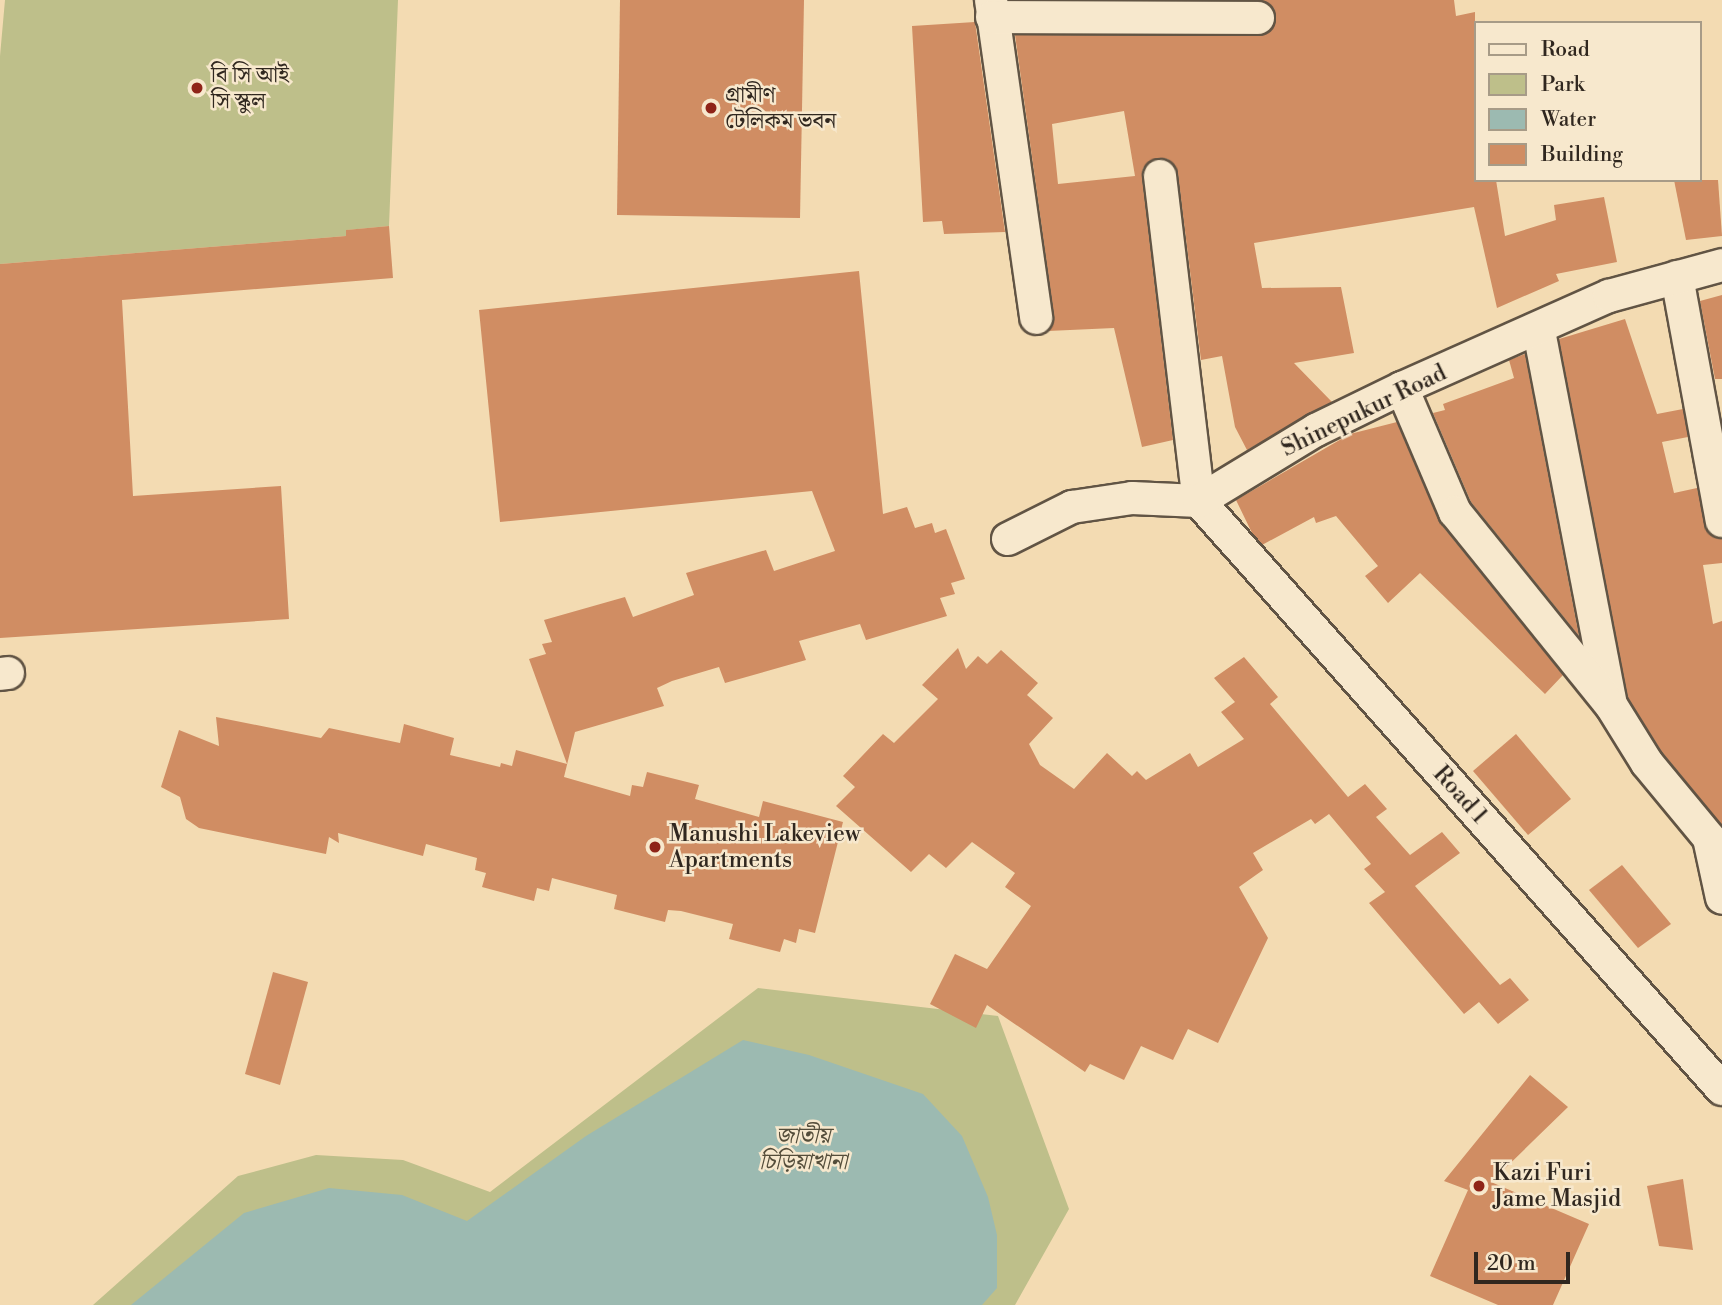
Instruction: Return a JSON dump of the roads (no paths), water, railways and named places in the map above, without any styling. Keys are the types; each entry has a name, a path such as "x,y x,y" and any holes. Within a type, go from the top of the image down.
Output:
{"street":[{"path":"1037,318 992,9 1258,18"},
{"path":"1008,539 1072,507 1132,498 1199,501 1160,176"},
{"name":"Shinepukur Road","path":"1199,501 1316,430 1402,388 1539,331 1609,296 1722,265"},
{"path":"1676,277 1722,521"},
{"path":"1539,331 1611,705"},
{"path":"1402,388 1455,512 1611,705 1647,763 1709,838 1722,898"},
{"name":"Road 1","path":"1199,501 1722,1089"}],"water":[{"name":"জাতীয় চিড়িয়াখানা","path":"743,1040 809,1055 923,1094 962,1136 988,1197 997,1235 997,1288 982,1305 131,1305 244,1213 329,1188 402,1195 467,1221 586,1136"}],"place":[{"name":"বি সি আই সি স্কুল","path":"197,88"},
{"name":"গ্রামীণ টেলিকম ভবন","path":"711,108"},
{"name":"Manushi Lakeview Apartments","path":"655,847"},
{"name":"Kazi Furi Jame Masjid","path":"1479,1186"}]}
